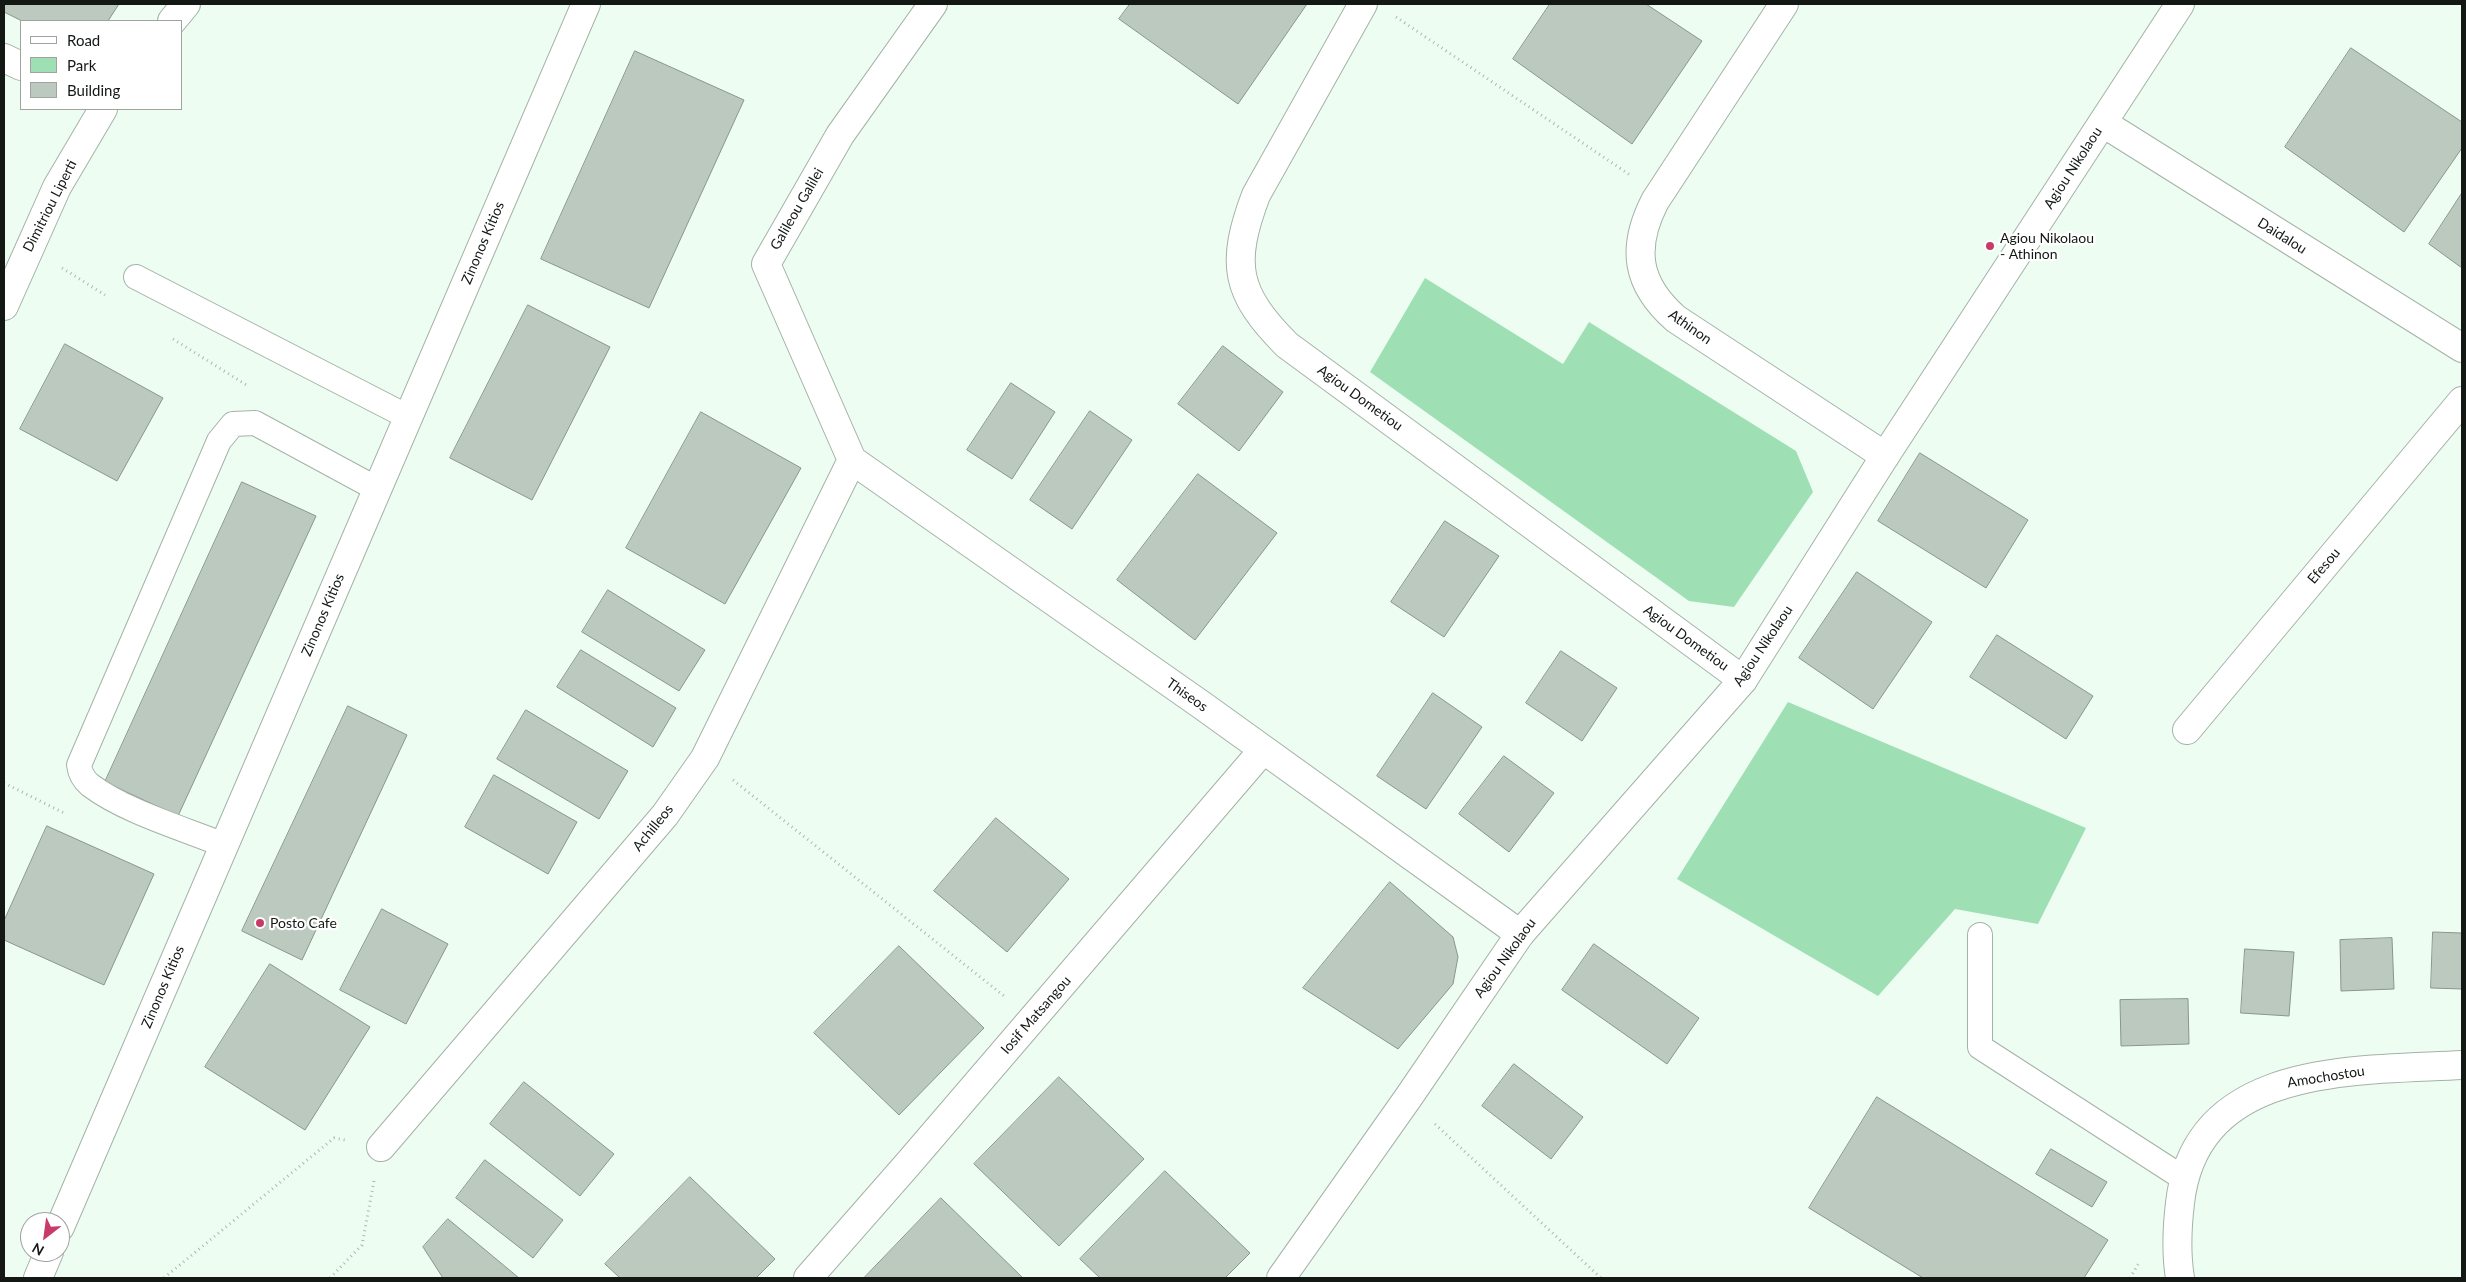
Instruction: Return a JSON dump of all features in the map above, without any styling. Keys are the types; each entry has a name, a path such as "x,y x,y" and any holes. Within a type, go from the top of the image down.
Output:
{"street":[{"path":"173,20 186,4"},
{"name":"Galileou Galilei","path":"852,460 766,264 840,135 934,4"},
{"name":"Agiou Dometiou","path":"1363,4 1256,195 1247,219 1241,245 1240,272 1247,295 1258,312 1287,345 1743,680"},
{"name":"Athinon","path":"1784,4 1659,195 1645,220 1640,257 1648,288 1659,304 1676,319 1885,456"},
{"name":"Agiou Nikolaou","path":"1281,1278 1408,1098 1520,934 1743,680 1885,456 2180,4"},
{"name":"Zinonos Kitios","path":"66,1212 583,5"},
{"path":"4,58 20,66"},
{"name":"Dimitriou Liperti","path":"4,306 9,278 29,247 57,187 102,110"},
{"name":"Daidalou","path":"2103,123 2462,348"},
{"name":"Efesou","path":"2186,730 2462,401"},
{"name":"Thiseos","path":"852,460 1520,934"},
{"name":"Achilleos","path":"381,1147 664,815 705,758 852,460"},
{"name":"Iosif Matsangou","path":"808,1278 1033,1020 1263,750"},
{"name":"Amochostou","path":"2180,1278 2177,1260 2179,1210 2183,1178 2198,1145 2217,1120 2241,1103 2273,1087 2304,1078 2342,1072 2462,1065"},
{"path":"38,1278 45,1262"}],"lane":[{"path":"136,277 408,417"},
{"path":"224,845 113,799 88,784 80,772 79,765 219,441 233,424 255,424 377,489"},
{"path":"1980,935 1980,1048 2183,1178"}],"path":[{"path":"1392,15 1659,195"},
{"path":"29,247 112,300"},
{"path":"170,336 252,389"},
{"path":"705,758 1033,1020"},
{"path":"1408,1098 1602,1278"},
{"path":"164,1278 334,1138 381,1147 362,1244 330,1278"}],"green space":[{"path":"1425,278 1563,364 1589,322 1796,451 1813,492 1734,607 1689,601 1370,372"},
{"path":"1788,702 2086,828 2038,924 1955,909 1878,996 1677,879"}],"building":[{"path":"4,4 119,4 109,20 20,20 4,12"},
{"path":"1130,4 1307,4 1238,104 1119,19"},
{"path":"1550,4 1646,4 1702,41 1632,144 1513,59"},
{"path":"2351,48 2462,122 2462,148 2404,232 2285,147"},
{"path":"635,51 744,100 649,308 541,259"},
{"path":"2462,193 2462,268 2429,244"},
{"path":"528,305 610,347 532,500 450,458"},
{"path":"65,344 163,398 117,481 20,429"},
{"path":"1223,346 1283,392 1239,451 1178,404"},
{"path":"1011,383 1055,412 1012,479 967,450"},
{"path":"1090,411 1132,440 1072,529 1030,500"},
{"path":"701,412 801,468 725,604 626,548"},
{"path":"1920,453 2028,520 1986,588 1878,521"},
{"path":"1198,474 1277,533 1195,640 1117,580"},
{"path":"242,482 316,516 178,816 105,782"},
{"path":"1445,521 1499,556 1444,637 1391,602"},
{"path":"1857,572 1932,622 1873,709 1799,658"},
{"path":"608,590 705,650 679,691 582,632"},
{"path":"1997,635 2093,696 2066,739 1970,677"},
{"path":"581,650 676,708 653,747 557,687"},
{"path":"1561,651 1617,688 1582,741 1526,703"},
{"path":"1433,693 1482,727 1426,809 1377,776"},
{"path":"348,706 407,735 302,960 242,931"},
{"path":"526,710 628,771 599,819 497,759"},
{"path":"1504,756 1554,793 1509,852 1459,814"},
{"path":"494,775 577,822 548,874 465,827"},
{"path":"996,818 1069,879 1007,952 934,891"},
{"path":"47,826 154,874 104,985 4,940 4,921"},
{"path":"1390,882 1453,937 1458,957 1453,984 1398,1049 1303,988"},
{"path":"382,909 448,944 406,1024 340,990"},
{"path":"2433,932 2462,933 2462,989 2431,988"},
{"path":"2392,938 2394,989 2341,991 2340,940"},
{"path":"1594,944 1699,1018 1667,1064 1562,990"},
{"path":"899,946 984,1028 899,1115 814,1033"},
{"path":"2245,949 2294,952 2289,1016 2241,1013"},
{"path":"270,964 370,1027 305,1130 205,1067"},
{"path":"2188,999 2189,1044 2121,1046 2120,1000"},
{"path":"1514,1064 1583,1117 1551,1159 1482,1106"},
{"path":"1059,1077 1144,1159 1059,1246 974,1164"},
{"path":"524,1082 614,1154 580,1196 490,1124"},
{"path":"1877,1097 2108,1240 2084,1278 1923,1278 1809,1208"},
{"path":"2051,1149 2107,1182 2092,1207 2036,1174"},
{"path":"485,1160 563,1220 533,1258 456,1198"},
{"path":"1165,1171 1250,1253 1225,1278 1100,1278 1080,1259"},
{"path":"690,1177 775,1259 756,1278 620,1278 605,1264"},
{"path":"941,1198 1023,1278 864,1278"},
{"path":"448,1219 519,1278 443,1278 423,1247"}],"place":[{"name":"Agiou Nikolaou - Athinon","path":"1990,246"},
{"name":"Posto Cafe","path":"260,923"}]}
